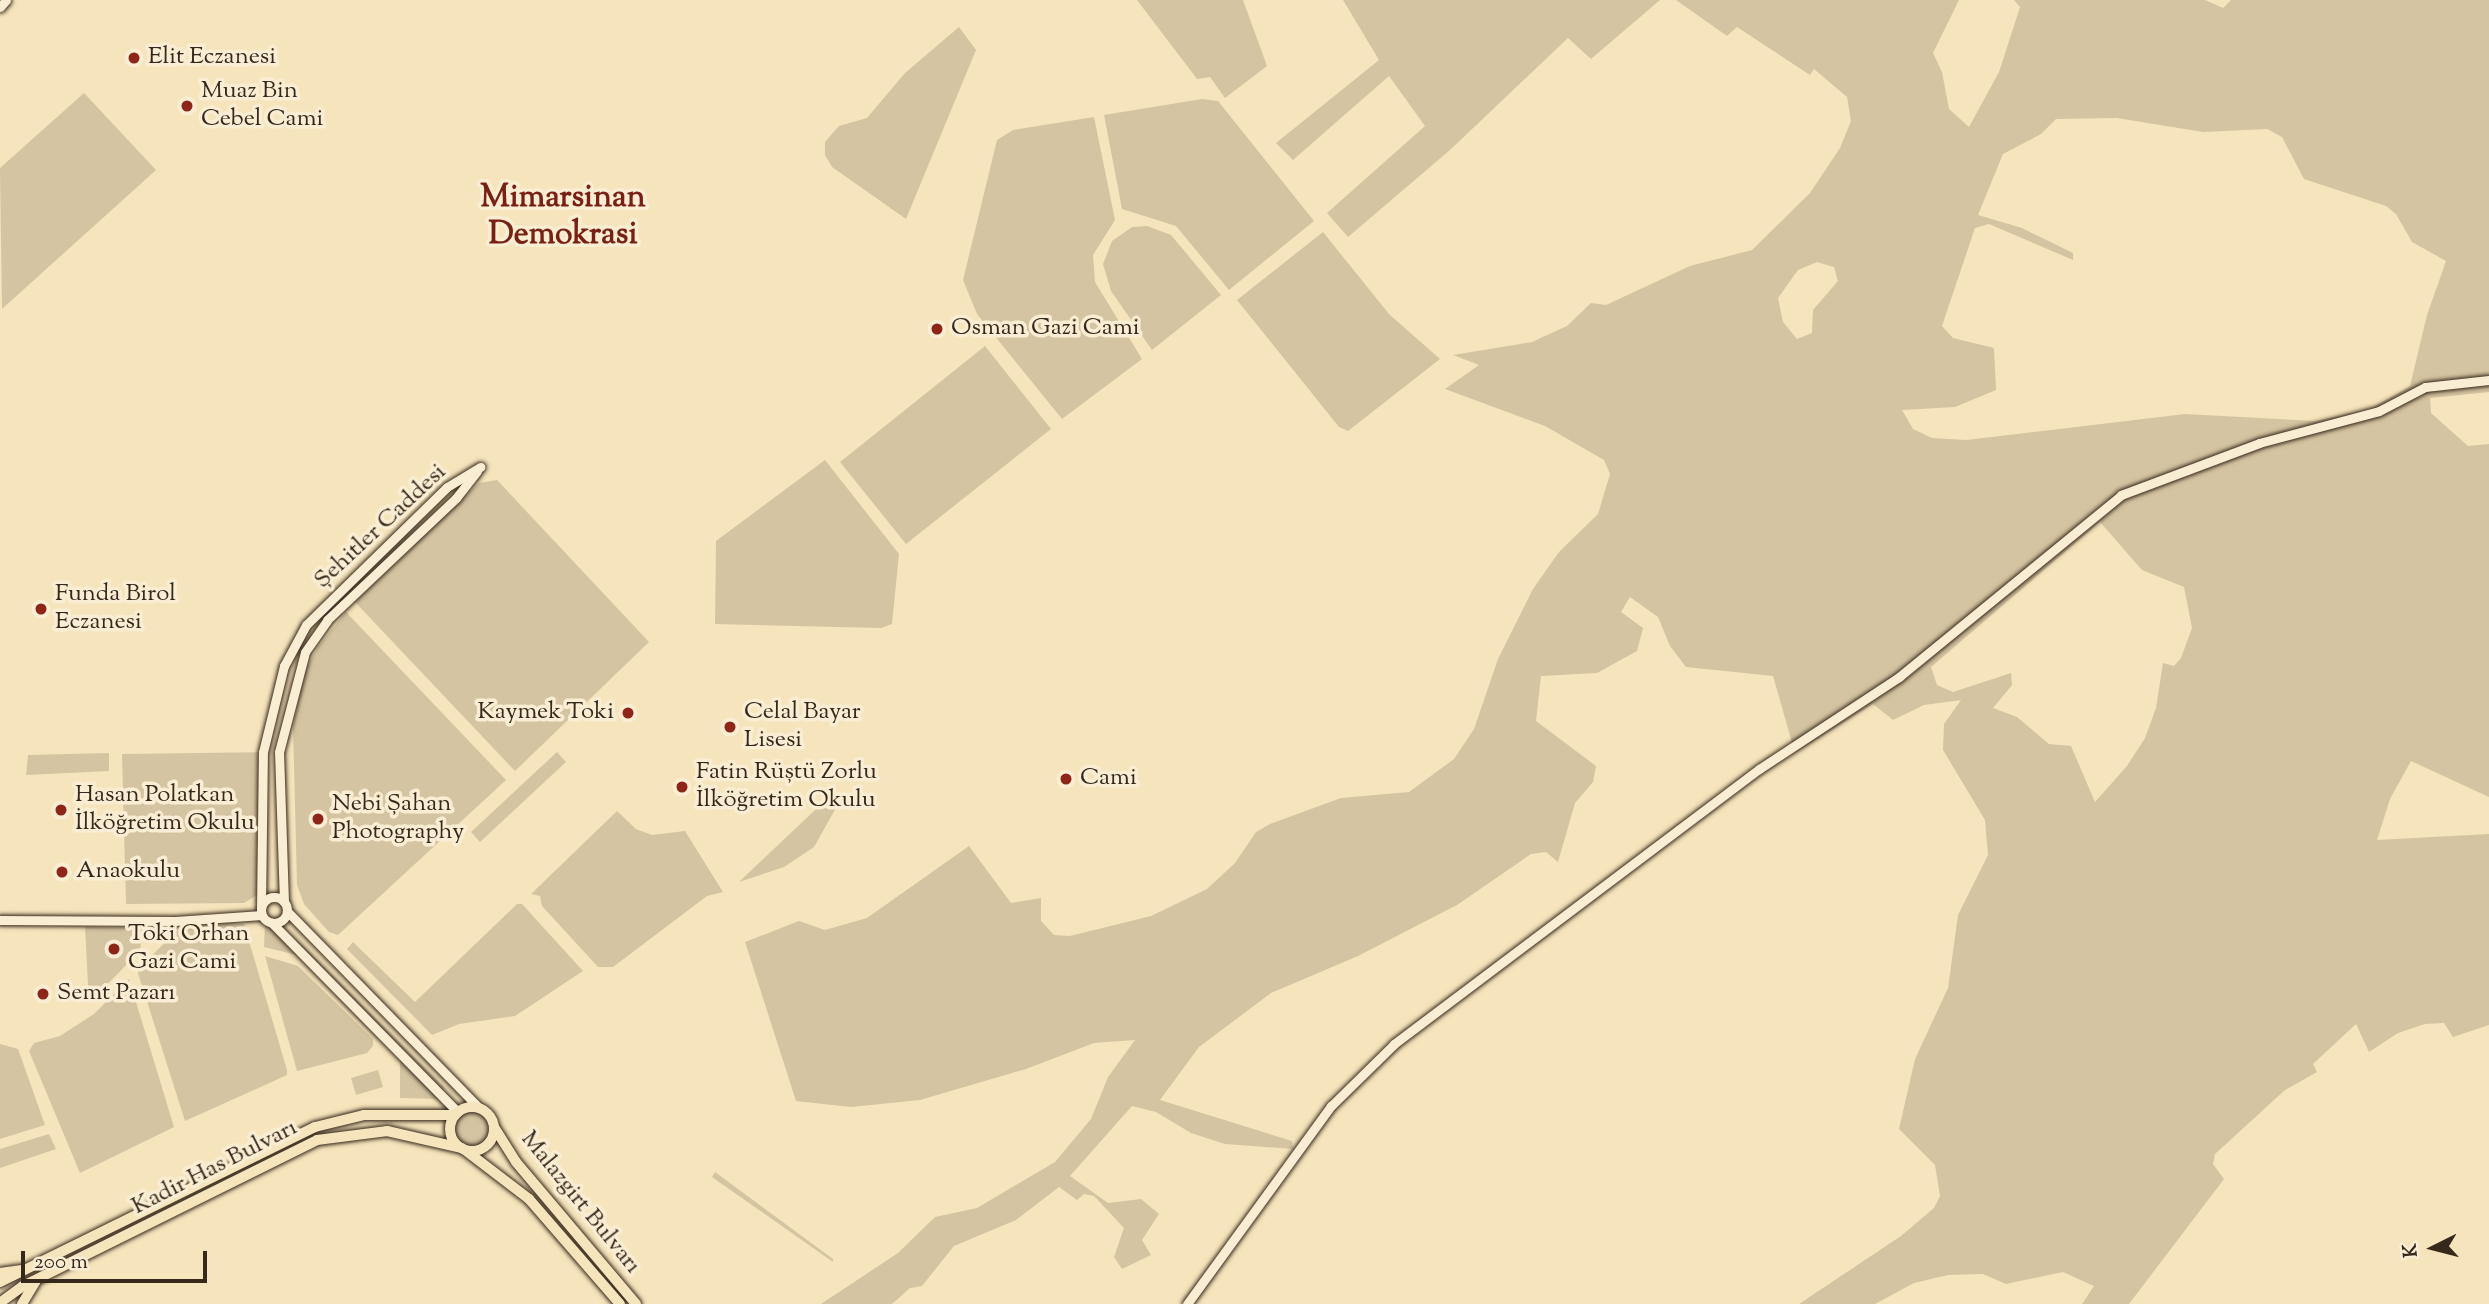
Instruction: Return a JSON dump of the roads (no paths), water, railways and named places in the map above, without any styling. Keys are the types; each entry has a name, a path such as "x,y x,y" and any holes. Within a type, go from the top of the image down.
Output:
{"highway":[{"path":"479,1108 490,1116 494,1127 486,1146 463,1149 451,1135 457,1113 479,1108"},
{"name":"Kadir Has Bulvarı","path":"0,1299 37,1273 316,1126 384,1113 457,1113"},
{"name":"Malazgirt Bulvarı","path":"494,1127 516,1162 636,1304"},
{"name":"Kadir Has Bulvarı","path":"0,1282 37,1273 317,1140 387,1131 463,1149"},
{"name":"Malazgirt Bulvarı","path":"463,1149 529,1199 620,1304"},
{"path":"0,1273 37,1273 22,1304"}],"street":[{"path":"0,7 6,0"},
{"path":"1187,1304 1316,1125 1394,1044 1759,769 1909,669 2121,495 2259,443 2359,418 2425,387 2489,380"},
{"name":"Şehitler Caddesi","path":"261,912 263,752 284,666 306,625 447,487 481,467 456,498 327,620 305,652 279,752 285,906"},
{"path":"0,920 175,921 261,912 272,897 285,906 479,1108"},
{"path":"272,923 280,922 285,906"},
{"path":"261,912 457,1113"}],"place":[{"name":"Elit Eczanesi","path":"134,58"},
{"name":"Muaz Bin Cebel Cami","path":"187,106"},
{"name":"Osman Gazi Cami","path":"937,329"},
{"name":"Funda Birol Eczanesi","path":"41,609"},
{"name":"Kaymek Toki","path":"628,713"},
{"name":"Celal Bayar Lisesi","path":"730,727"},
{"name":"Cami","path":"1066,779"},
{"name":"Fatin Rüştü Zorlu İlköğretim Okulu","path":"682,787"},
{"name":"Hasan Polatkan İlköğretim Okulu","path":"61,810"},
{"name":"Nebi Şahan Photography","path":"318,819"},
{"name":"Anaokulu","path":"62,872"},
{"name":"Toki Orhan Gazi Cami","path":"114,949"},
{"name":"Semt Pazarı","path":"43,994"}],"district":[{"name":"Mimarsinan Demokrasi","path":"563,218"}]}
